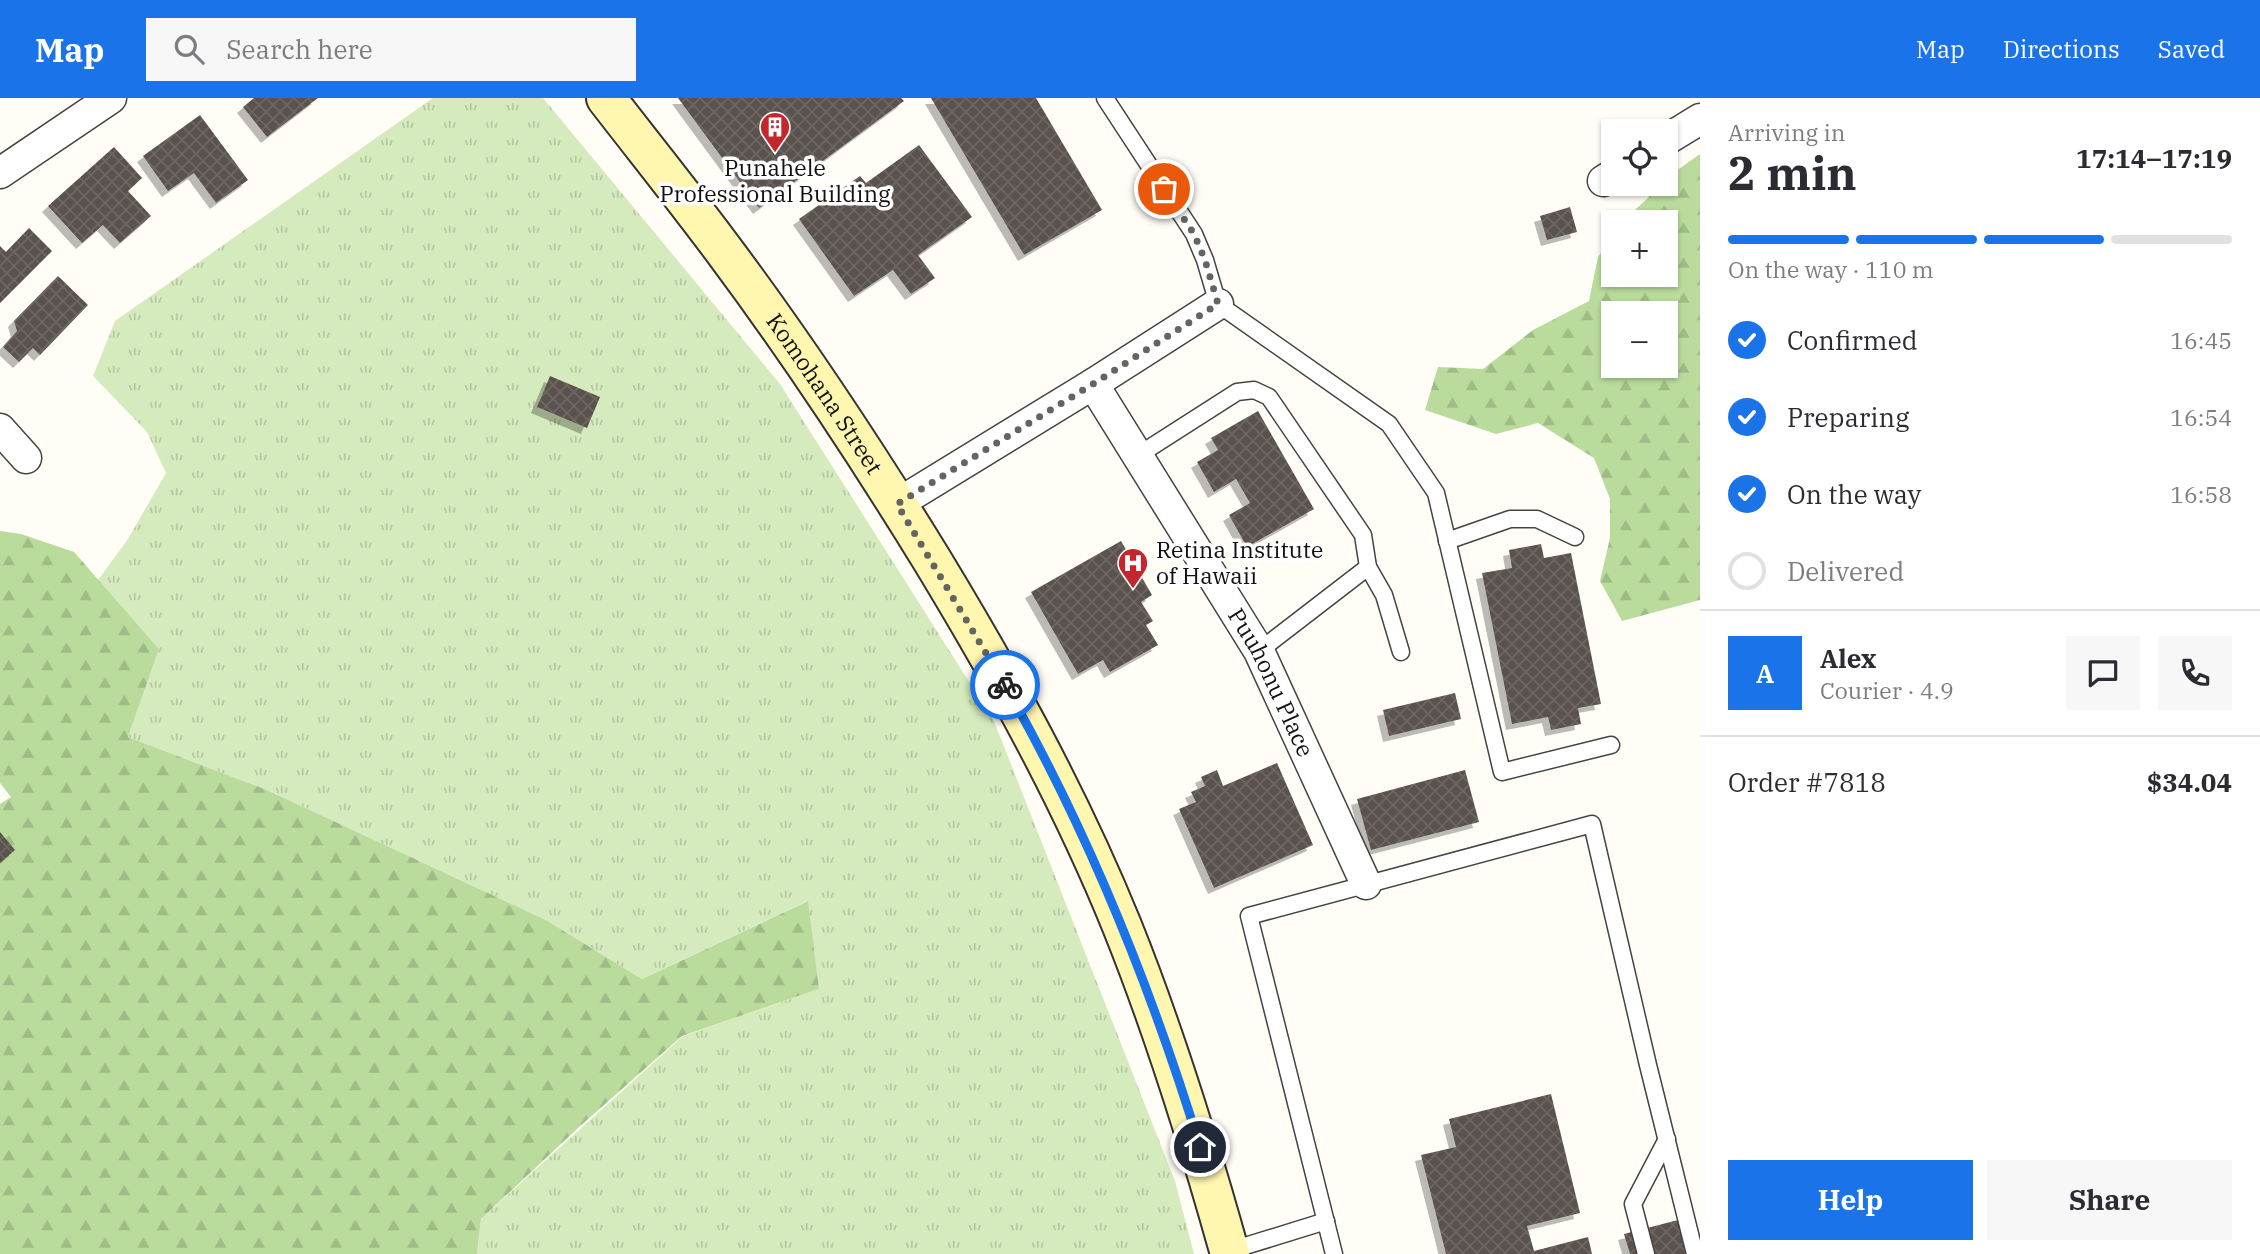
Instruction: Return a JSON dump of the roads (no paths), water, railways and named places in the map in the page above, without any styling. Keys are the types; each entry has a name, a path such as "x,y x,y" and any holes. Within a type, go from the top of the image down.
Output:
{"main road":[{"name":"Komohana Street","path":"606,98 729,256 823,390 897,504 1012,698 1047,764 1121,924 1172,1063 1230,1253"}],"street":[{"path":"0,173 111,98"},
{"path":"1678,133 1700,119"},
{"path":"897,504 1218,304"},
{"name":"Puuhonu Place","path":"1093,384 1259,651 1366,884"},
{"path":"0,429 26,458"}],"lane":[{"path":"1105,98 1194,234 1218,304 1389,424 1436,493 1502,772 1611,745"},
{"path":"1138,456 1237,392 1254,390 1269,397 1363,535 1367,567 1384,595 1401,652"},
{"path":"1447,541 1510,519 1537,519 1575,537"},
{"path":"1259,651 1367,567"},
{"path":"1334,1254 1249,916 1592,824 1695,1254"},
{"path":"1646,1254 1633,1204 1667,1139"},
{"path":"1230,1253 1326,1221"}],"place":[{"name":"Punahele Professional Building","path":"775,154"},
{"name":"Retina Institute of Hawaii","path":"1133,590"}]}
